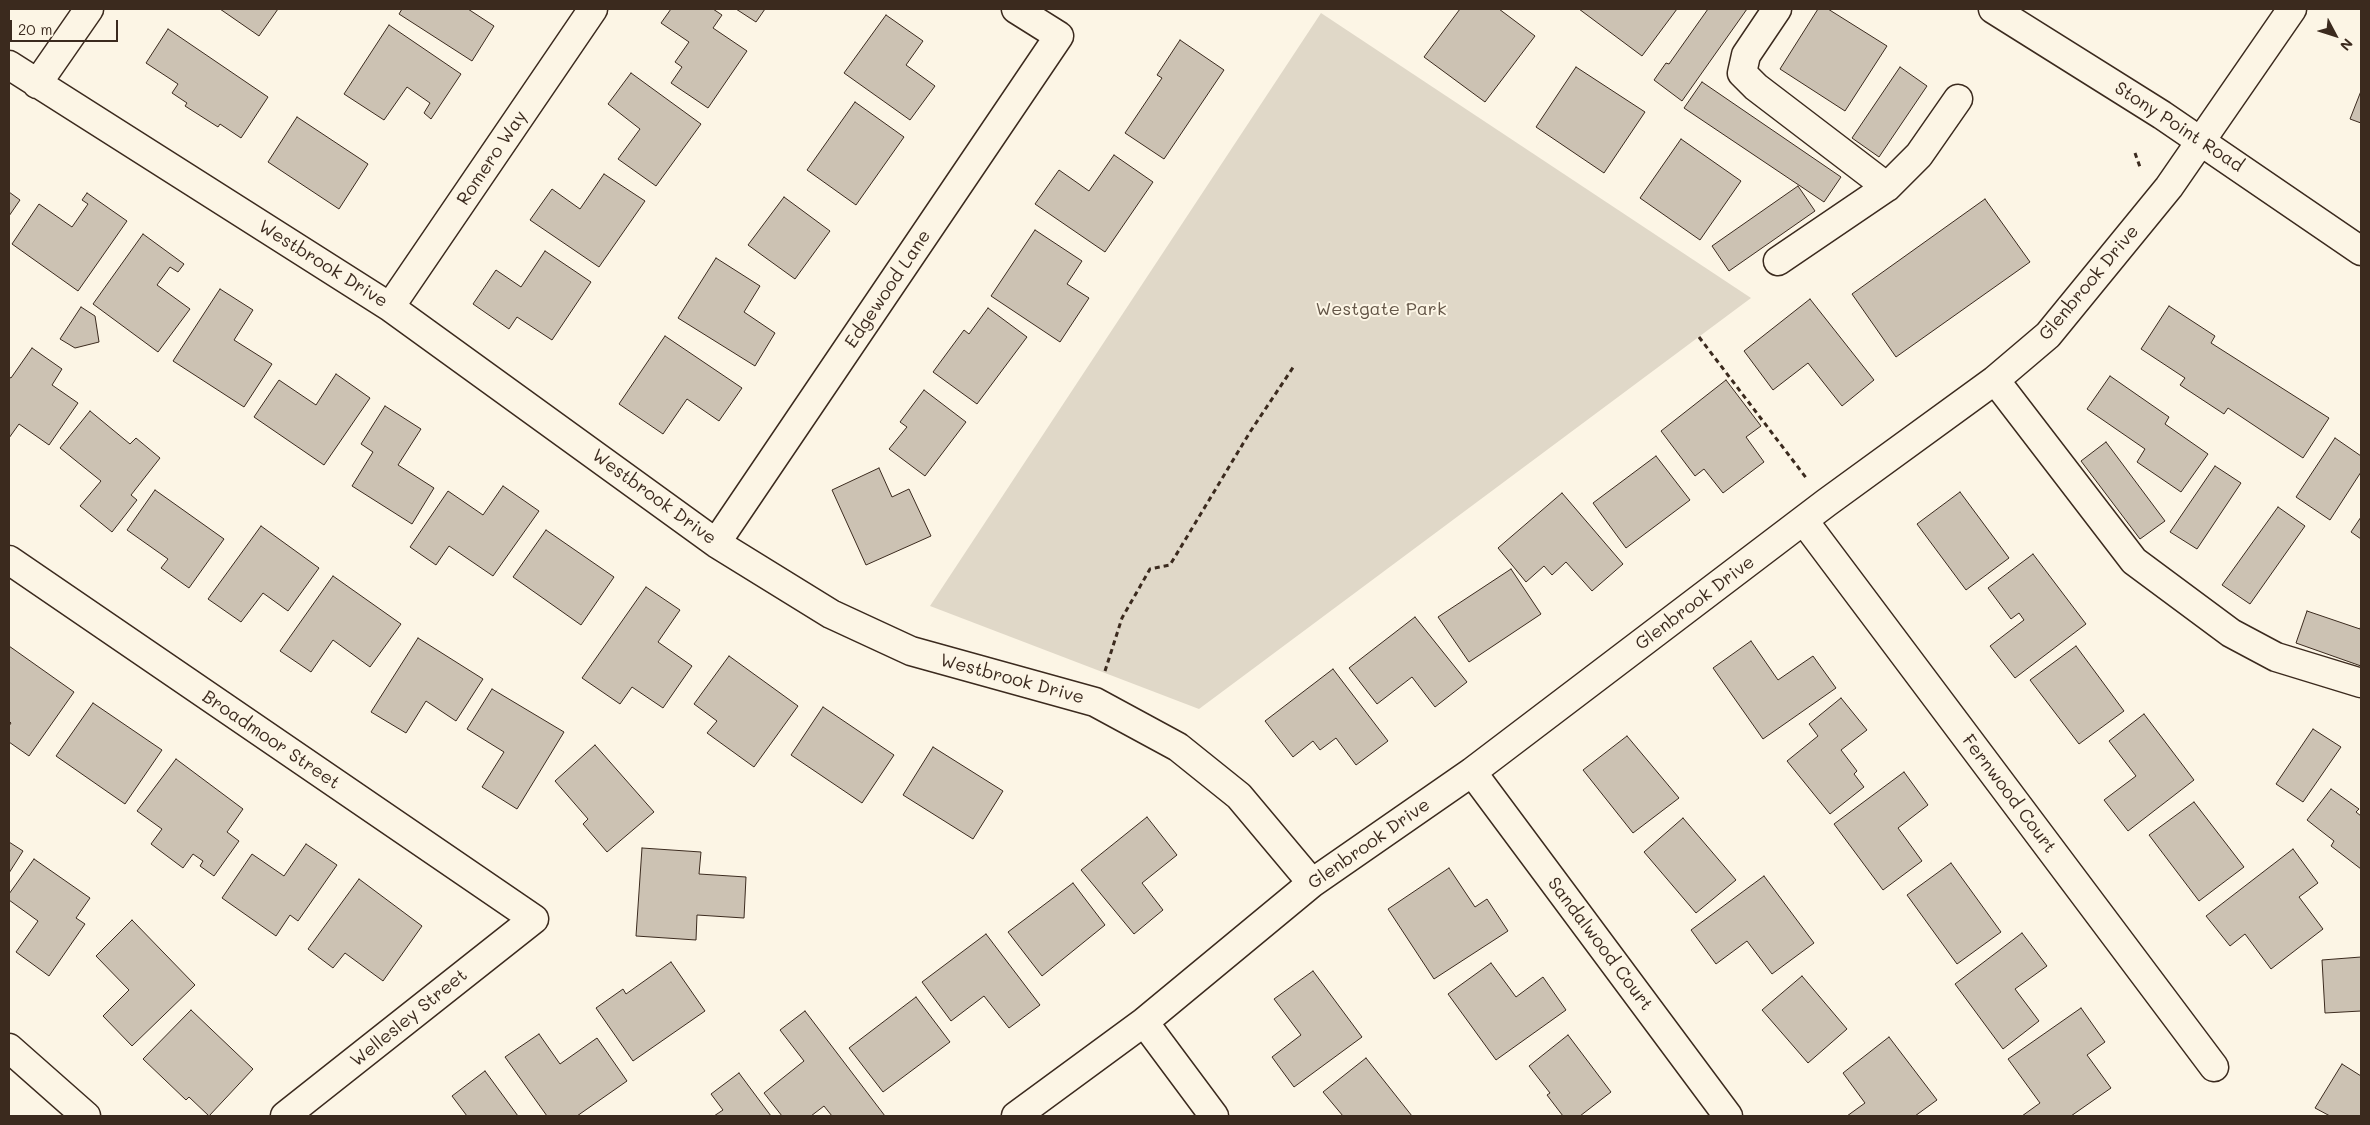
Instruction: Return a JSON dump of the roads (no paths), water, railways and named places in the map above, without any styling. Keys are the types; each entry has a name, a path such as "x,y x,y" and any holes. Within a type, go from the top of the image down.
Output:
{"street":[{"path":"37,84 89,9"},
{"name":"Romero Way","path":"390,307 593,9"},
{"name":"Edgewood Lane","path":"716,543 1059,36 1016,9"},
{"path":"1777,9 1746,55 1742,73 1756,87 1887,187"},
{"name":"Stony Point Road","path":"1993,9 2202,141 2361,251"},
{"name":"Glenbrook Drive","path":"1016,1116 1144,1022 1312,883 1472,772 1826,503 1995,380 2048,335 2169,187 2292,9"},
{"name":"Westbrook Drive","path":"9,65 390,307 716,543 831,614 911,651 1095,702 1178,747 1239,796 1312,883"},
{"path":"1778,261 1887,187 1919,155 1958,99"},
{"path":"1995,380 2134,562 2231,633 2276,657 2361,683"},
{"name":"Fernwood Court","path":"1804,520 2214,1067"},
{"name":"Broadmoor Street","path":"9,560 534,919"},
{"name":"Sandalwood Court","path":"1472,772 1728,1116"},
{"name":"Wellesley Street","path":"285,1116 534,919"},
{"path":"1144,1022 1214,1116"},
{"path":"9,1048 86,1116"}],"park label":[{"name":"Westgate Park","path":"1381,309"}]}
